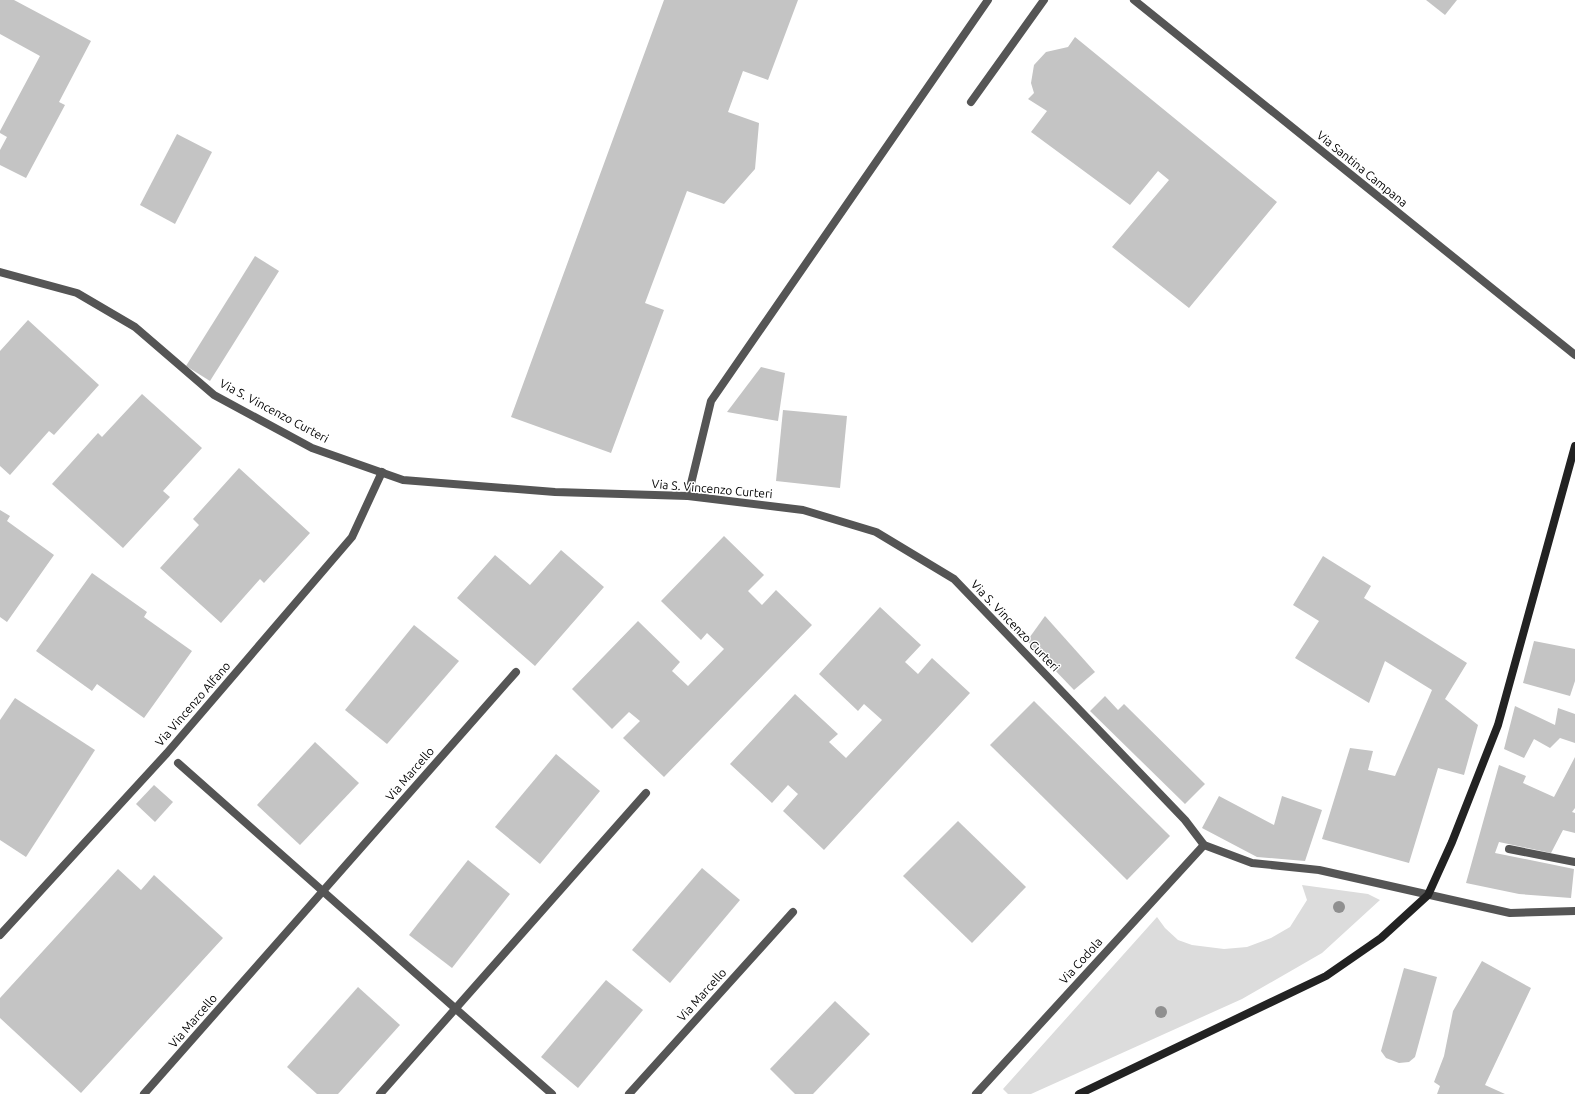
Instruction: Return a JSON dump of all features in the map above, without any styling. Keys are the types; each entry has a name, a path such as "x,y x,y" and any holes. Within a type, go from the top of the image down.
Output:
{"main road":[{"path":"1079,1094 1326,976 1381,938 1428,896 1452,842 1498,725 1575,446"}],"street":[{"path":"688,496 711,401 988,0"},
{"path":"971,102 1044,0"},
{"name":"Via Santina Campana","path":"1134,0 1575,356"},
{"name":"Via S. Vincenzo Curteri","path":"0,272 77,293 135,327 214,395 312,448 403,480 555,492 688,496 803,510 876,532 954,579 1185,820 1204,845"},
{"name":"Via Vincenzo Alfano","path":"0,936 167,753 352,537 382,472"},
{"name":"Via Marcello","path":"144,1094 516,672"},
{"path":"178,763 552,1094"},
{"path":"380,1094 646,793"},
{"path":"1204,845 1252,863 1319,870 1428,896 1510,913 1575,911"},
{"name":"Via Codola","path":"976,1094 1204,845"},
{"path":"1509,849 1575,862"},
{"name":"Via Marcello","path":"630,1094 793,912"},
{"path":"985,1084 986,1094"}],"shaded area":[{"path":"1302,885 1368,894 1380,900 1322,953 1242,999 1031,1094 1008,1094 1003,1089 1157,917 1165,928 1178,940 1192,945 1224,949 1247,947 1271,938 1290,927 1307,900"}],"building":[{"path":"0,0 14,0 91,41 59,102 65,105 26,178 0,165 0,150 7,137 0,133 0,131 40,56 0,34"},
{"path":"664,0 798,0 768,80 743,71 728,112 759,123 755,169 724,204 687,191 645,303 664,310 611,453 511,417"},
{"path":"1426,0 1457,0 1445,15"},
{"path":"1075,37 1277,202 1189,308 1112,247 1169,180 1158,171 1130,205 1031,132 1047,111 1028,99 1034,93 1031,83 1034,65 1046,52 1068,47"},
{"path":"177,134 212,152 175,224 140,205"},
{"path":"255,256 279,271 210,381 186,366"},
{"path":"28,320 99,385 54,435 49,431 10,475 0,466 0,351"},
{"path":"761,367 785,373 778,421 727,412"},
{"path":"142,394 202,448 163,491 170,497 123,548 52,484 98,433 102,437"},
{"path":"783,410 847,416 840,488 776,481"},
{"path":"239,468 310,533 264,583 260,579 221,623 160,568 199,525 193,519"},
{"path":"0,510 10,516 7,521 54,555 7,622 0,617"},
{"path":"724,536 764,575 748,591 762,605 776,590 812,625 664,777 623,738 640,721 629,712 612,729 572,689 638,621 680,662 672,671 688,686 724,649 707,633 701,640 661,601"},
{"path":"561,550 604,587 535,666 457,598 495,555 530,585"},
{"path":"1323,556 1371,586 1364,598 1467,663 1445,699 1478,725 1464,775 1438,768 1409,863 1322,839 1350,748 1373,751 1368,770 1395,776 1432,690 1385,661 1369,703 1295,658 1319,621 1293,605"},
{"path":"92,573 147,612 144,617 192,651 144,718 97,684 92,691 36,651"},
{"path":"880,607 921,645 905,662 918,674 932,658 970,693 824,850 783,811 798,794 788,785 772,803 730,764 795,694 838,734 829,742 846,758 882,720 864,704 858,711 819,674"},
{"path":"1045,616 1095,672 1074,690 1027,641"},
{"path":"414,625 459,661 387,744 345,710"},
{"path":"1534,641 1575,649 1575,681 1570,696 1523,683"},
{"path":"1105,696 1118,710 1124,704 1205,784 1185,804 1090,711"},
{"path":"15,698 95,750 26,857 0,840 0,720"},
{"path":"1034,701 1170,836 1127,880 990,745"},
{"path":"1515,706 1555,725 1558,708 1575,714 1575,743 1560,738 1550,748 1534,739 1524,758 1504,749"},
{"path":"315,742 359,783 300,845 257,805"},
{"path":"556,754 600,791 540,864 495,827"},
{"path":"1575,757 1575,808 1572,812 1575,813 1575,833 1563,830 1551,853 1499,842 1495,853 1574,869 1571,898 1519,894 1466,883 1499,765 1526,776 1523,783 1554,797"},
{"path":"154,785 173,802 155,822 136,804"},
{"path":"1219,796 1274,825 1282,796 1322,810 1305,861 1257,857 1202,828"},
{"path":"958,821 1026,887 972,943 903,876"},
{"path":"468,860 510,894 452,968 409,935"},
{"path":"702,868 740,900 670,983 632,950"},
{"path":"118,869 141,890 154,875 223,938 81,1093 0,1018 0,998"},
{"path":"1482,961 1531,988 1485,1085 1505,1094 1437,1094 1440,1086 1434,1082 1444,1056 1453,1011"},
{"path":"1404,968 1437,977 1415,1057 1409,1062 1399,1063 1386,1058 1381,1051"},
{"path":"606,980 643,1010 578,1088 541,1057"},
{"path":"358,987 400,1025 338,1094 317,1094 287,1067"},
{"path":"835,1001 870,1034 813,1094 795,1094 770,1069"}]}
